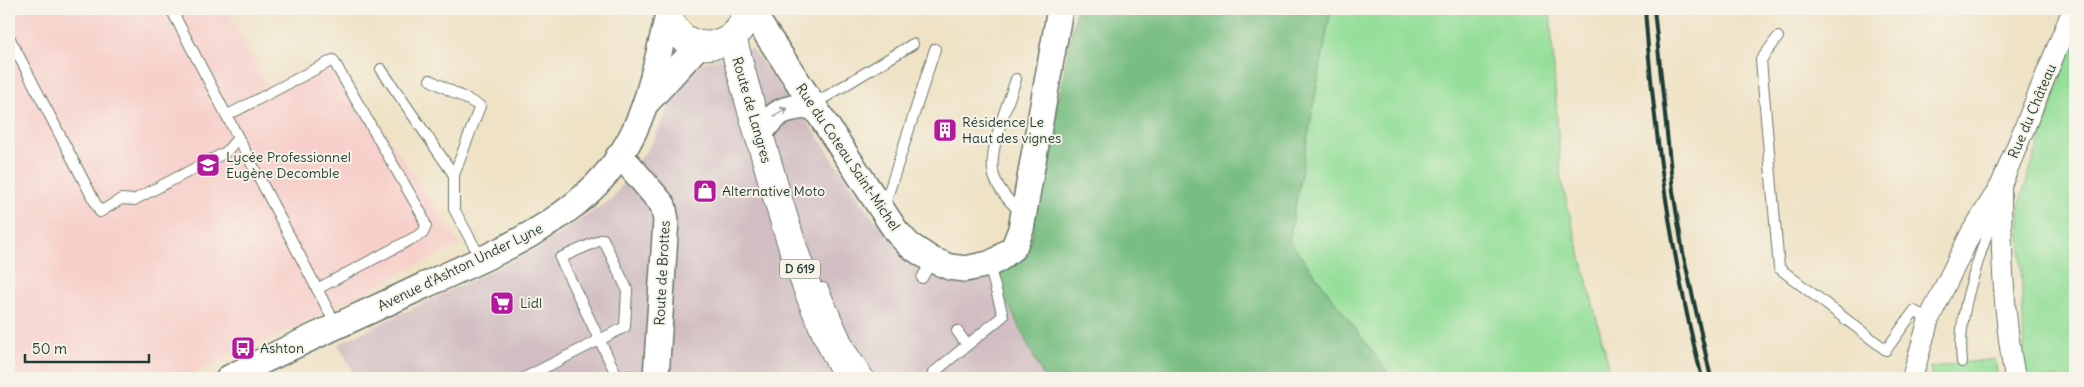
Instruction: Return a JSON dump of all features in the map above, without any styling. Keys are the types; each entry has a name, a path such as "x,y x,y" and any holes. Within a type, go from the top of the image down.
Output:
{"main road":[{"path":"668,12 673,27 681,36 729,29"},
{"name":"Route de Langres","path":"729,29 808,295 832,349 849,378"},
{"name":"Route de Langres","path":"729,29 728,78 793,296 830,378"}],"street":[{"name":"Rue du Coteau Saint-Michel","path":"729,29 772,43 896,231 927,269 950,267 965,269 989,264 1014,247 1023,215 1060,9"},
{"name":"Rue du Château","path":"2001,185 2073,9"},
{"name":"Avenue d'Ashton Under Lyne","path":"228,378 510,246 561,216 593,190 628,142 646,103 668,12"},
{"name":"Avenue d'Ashton Under Lyne","path":"646,103 729,29"},
{"path":"759,135 769,120 779,111 787,108 813,105"},
{"name":"Route de Brottes","path":"618,157 629,165 664,205 666,220 656,378"},
{"path":"1912,378 1929,319 1971,233 2001,185"},
{"path":"2001,185 2004,301 2015,378"}],"lane":[{"path":"171,9 337,326"},
{"path":"9,37 100,212 121,199 134,200 226,152 238,138"},
{"path":"1778,37 1761,60 1780,268 1886,350 1914,311 1929,319"},
{"path":"813,105 914,44"},
{"path":"882,210 935,49"},
{"path":"226,116 332,60 421,213 426,226 423,234 317,288"},
{"path":"381,69 454,175"},
{"path":"1016,79 992,155 994,175 1003,194 1023,215"},
{"path":"430,80 480,106 454,175 454,209 481,259"},
{"path":"1962,362 1960,346 1965,305 2001,185"},
{"path":"524,378 601,340 625,327 627,289 603,239 560,258 601,340 615,377 656,378"},
{"path":"934,373 1003,316 989,264"},
{"path":"823,288 850,348 870,378"},
{"path":"957,331 967,345"}],"shaded area":[{"name":"Lycée Professionnel Eugène Decomble","path":"9,9 227,9 268,87 333,54 460,244 314,318 183,378 9,378"},
{"path":"751,48 817,135 871,216 923,264 994,275 1044,378 356,378 338,344 538,248 612,199 655,138 685,68"}],"green space":[{"path":"1076,9 1331,9 1289,240 1392,378 1044,378 994,275 1029,248"},
{"path":"1331,9 1550,9 1561,180 1612,378 1392,378 1289,240"},
{"path":"2075,34 2075,378 2025,378 2019,204"},
{"path":"1995,359 1998,378 1932,378 1930,367"}],"railway":[{"path":"1645,9 1653,102 1665,195 1681,287 1702,378"},
{"path":"1654,9 1673,191 1683,253 1711,378"}],"place":[{"name":"Résidence Le Haut des vignes","path":"945,130"},
{"name":"Lycée Professionnel Eugène Decomble","path":"208,165"},
{"name":"Alternative Moto","path":"705,191"},
{"name":"Lidl","path":"502,303"},
{"name":"Ashton","path":"243,348"}]}
